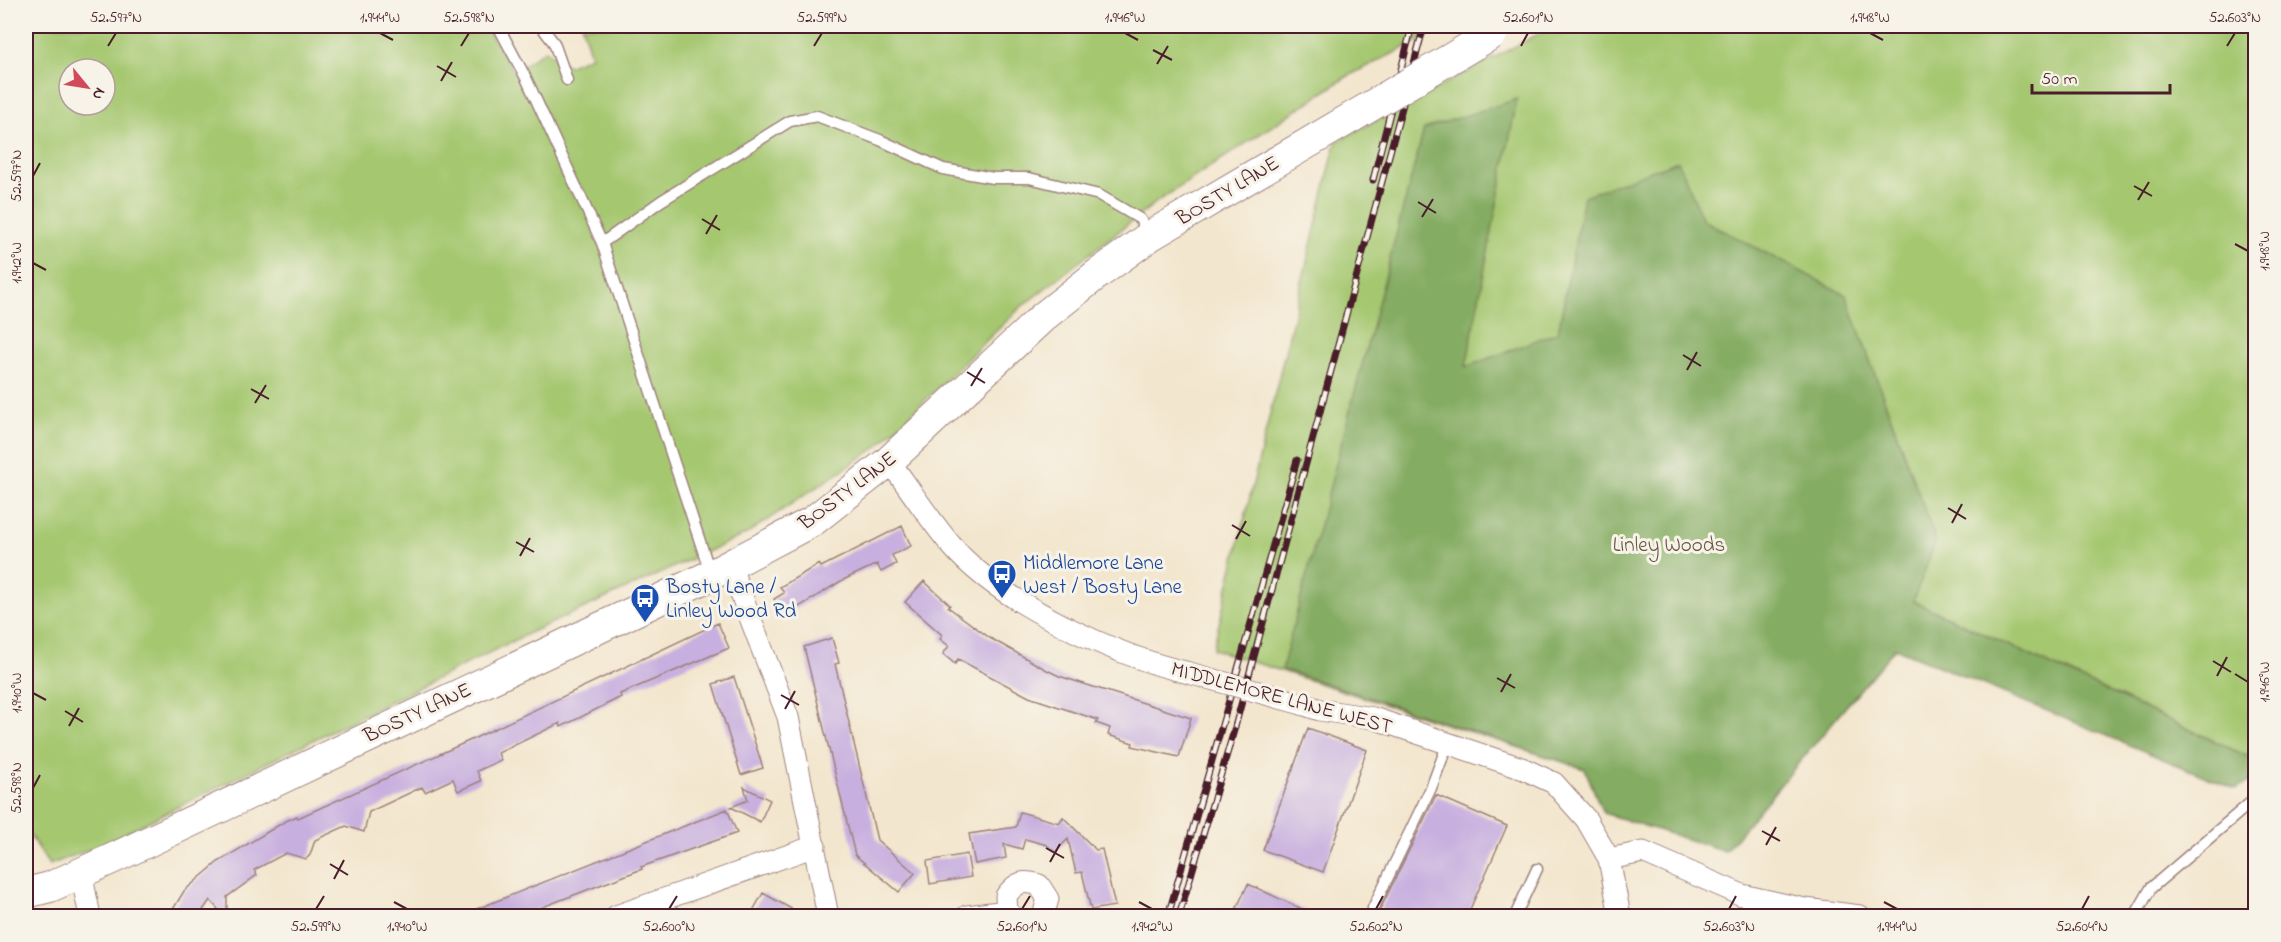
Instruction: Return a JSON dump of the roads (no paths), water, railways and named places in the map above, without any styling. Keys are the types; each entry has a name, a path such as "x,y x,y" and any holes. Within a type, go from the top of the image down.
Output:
{"main road":[{"name":"BOSTY LANE","path":"26,893 50,887 81,873 721,570 813,520 889,461 1043,317 1150,236 1499,30"}],"street":[{"name":"MIDDLEMORE LANE WEST","path":"889,461 952,547 1001,591 1070,629 1169,668 1320,710 1373,718 1524,769 1554,783 1586,819 1609,859 1620,916"},
{"path":"721,570 788,717 828,916"},
{"path":"616,916 815,846"},
{"path":"1609,859 1644,852 1742,895 1805,909 1860,916"},
{"path":"81,873 90,916"},
{"path":"967,916 1009,914 1006,896 1015,884 1026,881 1039,885 1048,899 1043,916"}],"lane":[{"path":"498,26 527,80 602,243 721,570"},
{"path":"541,26 554,43 567,80"},
{"path":"602,243 662,201 790,121 817,116 880,140 943,169 993,178 1029,178 1099,195 1140,219 1150,236"},
{"path":"1373,908 1431,788 1448,743"},
{"path":"2135,916 2151,888 2256,798"},
{"path":"1515,916 1537,869"}],"railway":[{"path":"1373,180 1412,26"},
{"path":"1179,916 1235,727 1424,26"},
{"path":"1168,916 1297,460"}],"place":[{"name":"Middlemore Lane West / Bosty Lane","path":"1002,600"},
{"name":"Bosty Lane / Linley Wood Rd","path":"645,624"}],"park label":[{"name":"Linley Woods","path":"1669,544"}]}
